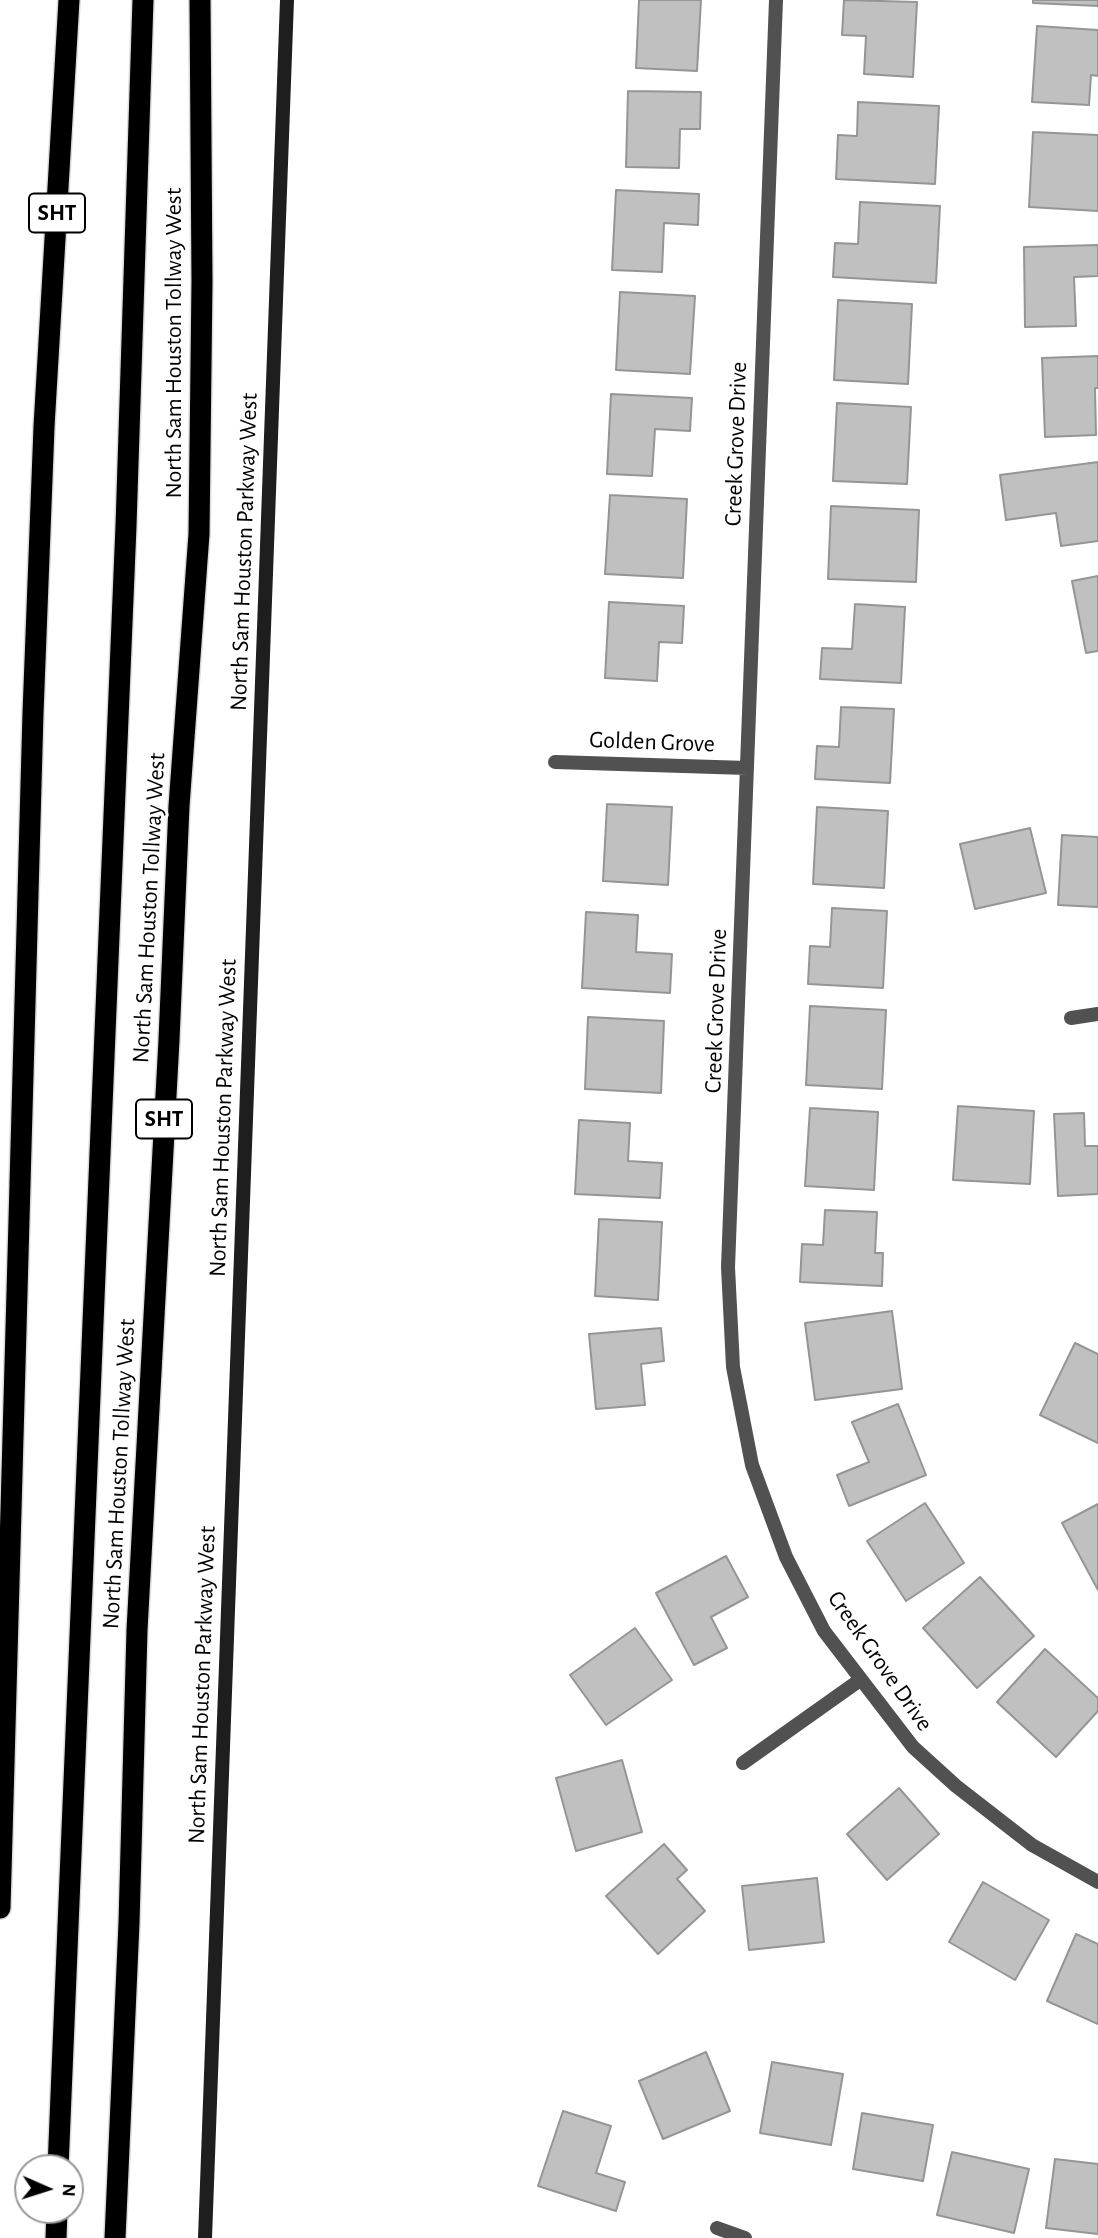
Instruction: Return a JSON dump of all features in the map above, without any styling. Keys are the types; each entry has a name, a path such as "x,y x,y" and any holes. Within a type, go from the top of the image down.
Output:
{"highway":[{"name":"SHT","path":"0,1908 33,713 44,427 69,0"},
{"name":"North Sam Houston Tollway West","path":"59,2154 125,540 143,0"},
{"name":"North Sam Houston Tollway West","path":"115,2238 129,1923 137,1630 179,806 199,534 202,281 200,0"}],"main road":[{"name":"North Sam Houston Parkway West","path":"205,2238 286,0"}],"street":[{"name":"Creek Grove Drive","path":"776,0 728,1267 733,1367 752,1465 786,1557 824,1630 913,1747 956,1786 1032,1844 1098,1882"},
{"name":"Golden Grove","path":"555,762 747,768"},
{"path":"1071,1018 1098,1014"},
{"path":"743,1763 860,1680"},
{"path":"717,2228 745,2238"}],"building":[{"path":"639,0 701,0 697,71 636,68"},
{"path":"844,0 917,2 913,77 864,74 866,36 842,35"},
{"path":"1033,0 1098,0 1098,6 1033,3"},
{"path":"1037,26 1098,30 1098,76 1091,75 1089,105 1032,102"},
{"path":"628,91 701,92 700,129 680,129 679,168 626,167"},
{"path":"858,102 939,106 935,184 836,179 838,135 857,136"},
{"path":"1033,132 1098,135 1098,211 1029,207"},
{"path":"616,190 699,194 698,225 664,223 662,272 612,270"},
{"path":"860,202 940,206 936,283 833,277 835,243 858,244"},
{"path":"1098,245 1098,276 1074,277 1076,326 1025,327 1024,247"},
{"path":"620,292 695,296 690,374 616,370"},
{"path":"838,300 912,304 908,384 834,380"},
{"path":"1098,356 1098,388 1095,388 1096,435 1045,437 1042,358"},
{"path":"611,394 692,398 690,431 655,429 652,476 607,474"},
{"path":"837,403 911,407 907,484 833,481"},
{"path":"1098,462 1098,541 1061,546 1056,513 1006,520 1000,475"},
{"path":"610,495 687,499 683,578 605,574"},
{"path":"831,506 919,510 916,582 828,579"},
{"path":"1098,576 1098,651 1086,653 1072,581"},
{"path":"609,602 684,606 682,643 659,642 657,681 605,678"},
{"path":"855,604 905,607 901,683 820,679 822,648 852,649"},
{"path":"841,707 894,709 890,783 815,779 817,746 839,747"},
{"path":"607,804 672,807 668,885 603,881"},
{"path":"817,807 888,811 884,888 813,884"},
{"path":"1030,828 1046,893 975,909 960,844"},
{"path":"1062,835 1098,837 1098,907 1058,905"},
{"path":"832,908 887,911 883,988 808,984 810,946 830,947"},
{"path":"586,912 638,915 636,952 672,954 670,993 582,988"},
{"path":"810,1006 886,1010 882,1089 806,1085"},
{"path":"588,1017 664,1021 661,1093 585,1089"},
{"path":"958,1106 1034,1111 1030,1184 953,1180"},
{"path":"810,1108 878,1112 874,1190 805,1186"},
{"path":"1084,1113 1085,1146 1098,1146 1098,1194 1058,1196 1054,1114"},
{"path":"579,1120 630,1123 628,1161 662,1163 660,1198 575,1194"},
{"path":"825,1210 877,1212 875,1253 883,1253 882,1286 800,1282 802,1244 823,1245"},
{"path":"599,1219 662,1222 658,1300 595,1296"},
{"path":"892,1311 902,1389 815,1400 805,1323"},
{"path":"661,1328 664,1361 641,1364 645,1405 596,1409 589,1334"},
{"path":"1075,1343 1098,1354 1098,1443 1040,1415"},
{"path":"898,1404 926,1475 849,1506 837,1475 869,1462 852,1422"},
{"path":"925,1503 964,1563 906,1601 867,1541"},
{"path":"1098,1504 1098,1590 1062,1523"},
{"path":"726,1556 748,1597 711,1617 727,1648 694,1665 656,1593"},
{"path":"980,1577 1034,1636 977,1688 923,1628"},
{"path":"635,1628 672,1680 606,1725 570,1675"},
{"path":"1045,1649 1098,1698 1098,1711 1056,1757 997,1702"},
{"path":"622,1760 642,1832 576,1851 556,1778"},
{"path":"899,1788 939,1834 887,1880 847,1834"},
{"path":"664,1844 687,1870 677,1879 705,1911 658,1954 606,1896"},
{"path":"817,1878 824,1942 749,1950 742,1886"},
{"path":"983,1882 1049,1920 1015,1980 949,1942"},
{"path":"1076,1934 1098,1944 1098,2024 1047,2001"},
{"path":"706,2052 730,2111 663,2139 639,2081"},
{"path":"772,2062 843,2074 831,2145 760,2133"},
{"path":"563,2111 611,2126 596,2173 625,2182 616,2211 538,2186"},
{"path":"862,2113 933,2125 923,2181 853,2169"},
{"path":"952,2152 1029,2169 1014,2233 937,2215"},
{"path":"1055,2159 1098,2164 1098,2234 1046,2228"}]}
